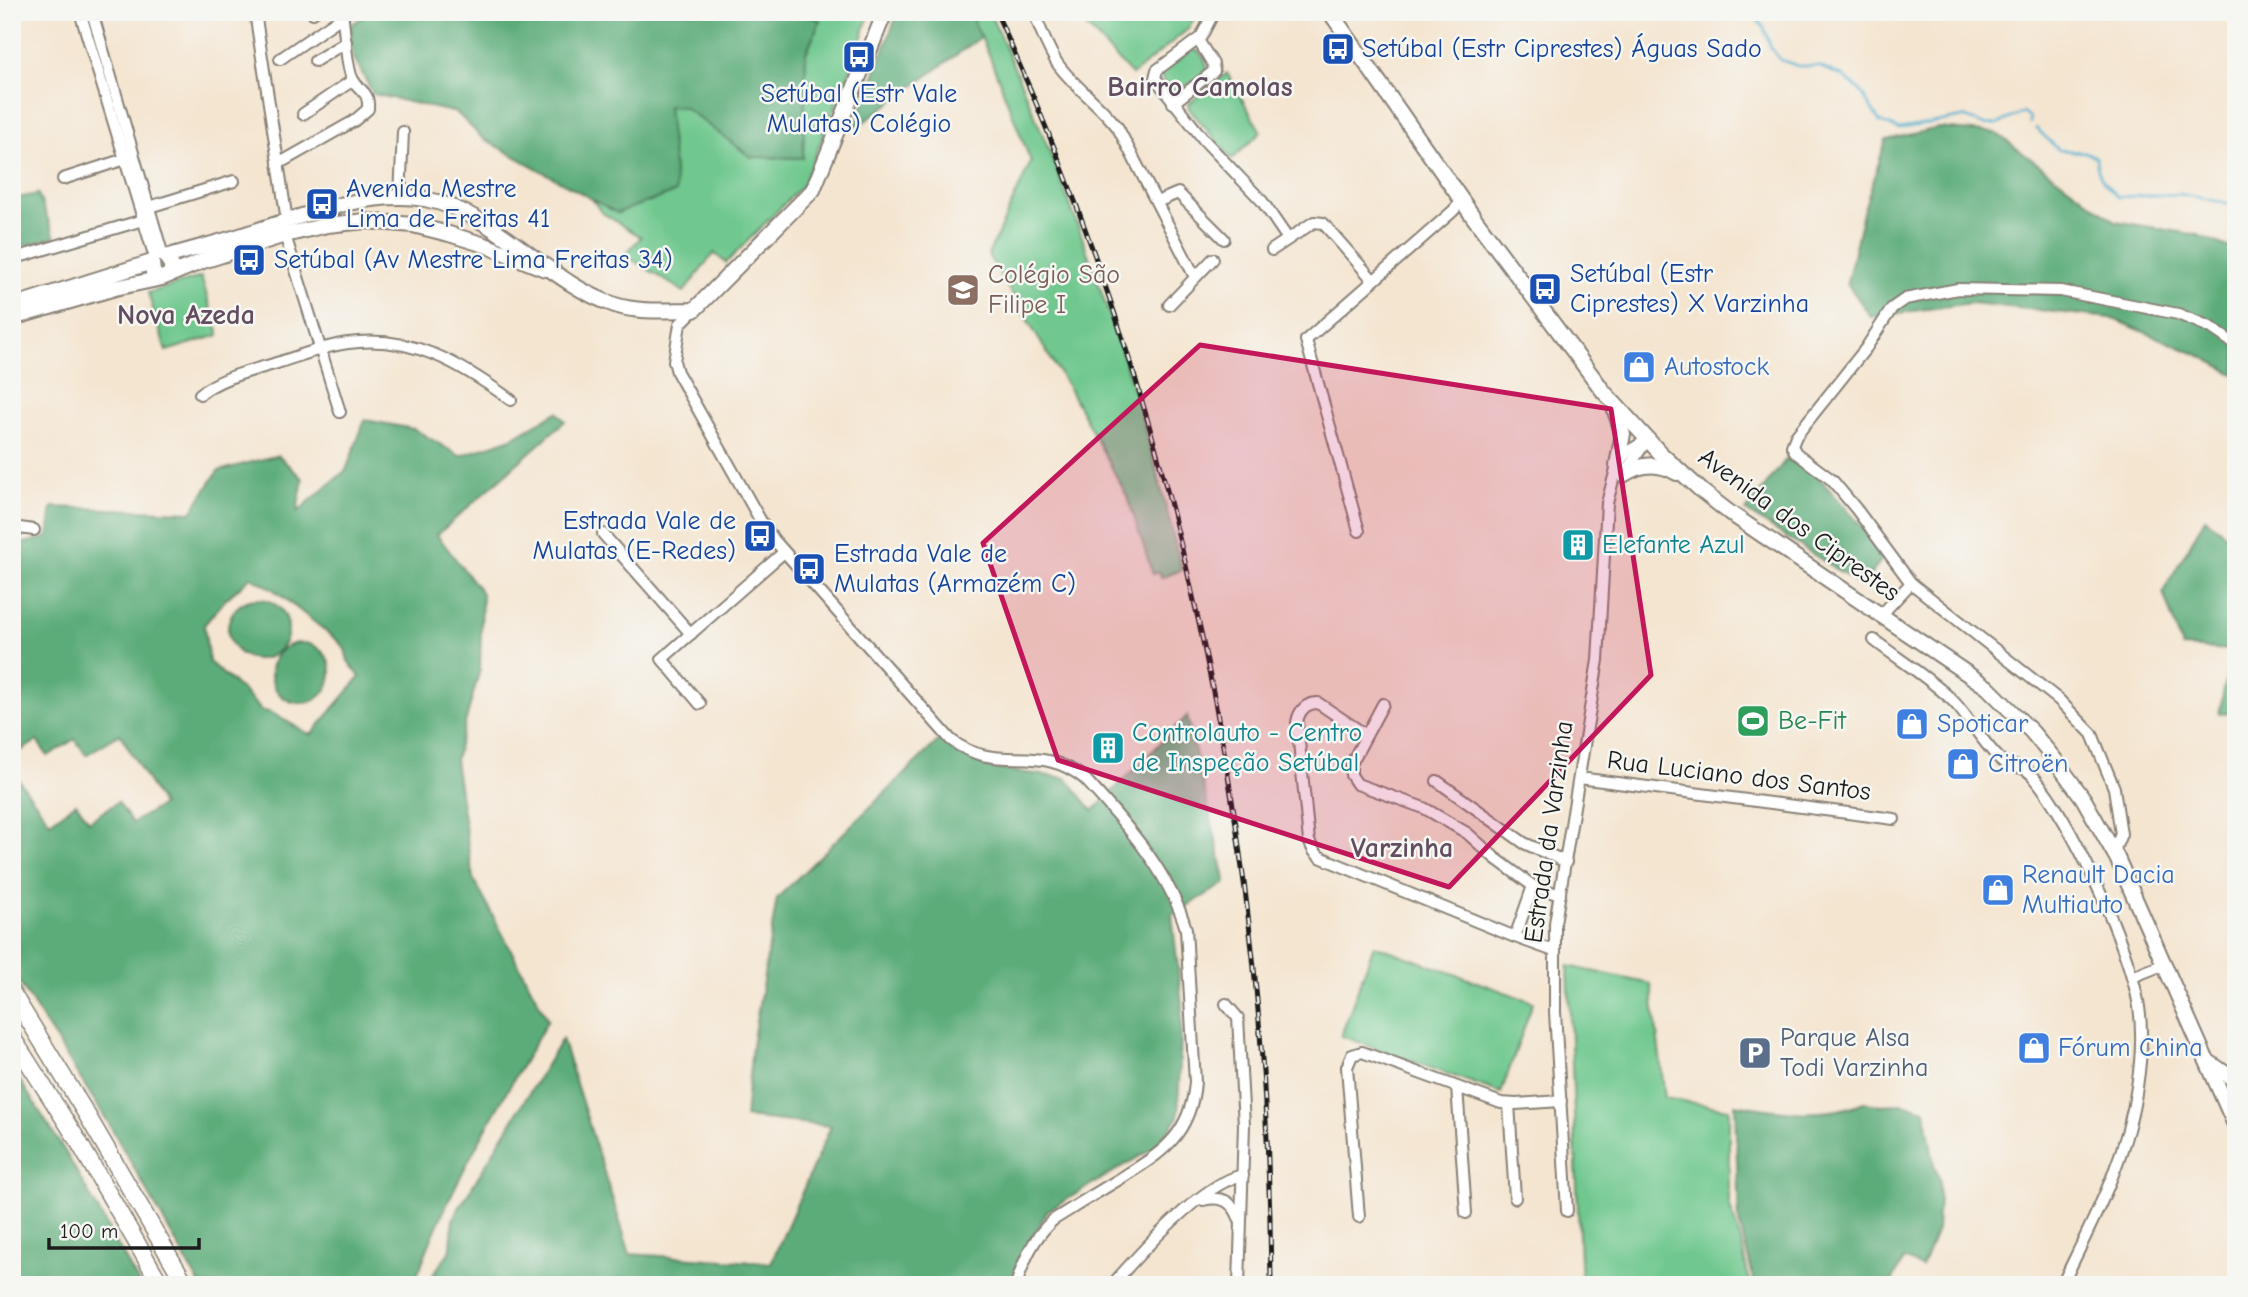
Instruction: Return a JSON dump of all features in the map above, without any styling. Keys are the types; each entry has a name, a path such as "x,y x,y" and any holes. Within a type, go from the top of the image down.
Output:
{"highway":[{"path":"12,993 186,1285"},
{"path":"12,1037 77,1139 161,1285"}],"main road":[{"path":"12,306 159,258 286,228 370,199 400,197 427,200 470,216 523,249 553,272 614,305 638,310 694,310 806,198 824,166 885,12"},
{"name":"Avenida dos Ciprestes","path":"1329,12 1462,201 1604,392 1647,440 1687,478 1730,513 1987,687 2032,732 2083,798 2114,851 2206,1059 2233,1106 2236,1126"},
{"path":"382,198 389,209 388,216 383,221"},
{"path":"413,225 408,211 418,198"},
{"path":"12,318 164,275 245,247 286,228 383,221 413,225 477,242 553,272"},
{"path":"159,258 153,272 164,275"},
{"path":"1604,392 1623,428 1620,470 1651,465 1666,466 1687,478"},
{"path":"2206,1059 2236,1081"}],"street":[{"path":"80,12 143,220 159,258"},
{"path":"92,12 149,207 159,258"},
{"path":"255,12 286,228 340,412"},
{"path":"1034,12 1044,39 1057,62 1118,128 1195,277"},
{"path":"1214,12 1198,40 1156,72 1156,79 1204,140 1262,201 1288,239"},
{"path":"278,164 354,121 368,109 368,99 353,80 343,14 280,59"},
{"path":"1173,103 1214,71 1213,64 1198,40"},
{"path":"315,61 346,42"},
{"path":"303,114 353,80"},
{"path":"400,197 403,132"},
{"path":"63,179 125,159"},
{"path":"149,207 234,181"},
{"path":"1157,202 1179,193 1224,239"},
{"path":"1359,531 1306,340 1462,201"},
{"path":"12,259 143,220"},
{"path":"1272,250 1314,222 1321,221 1373,281"},
{"path":"1169,304 1213,259"},
{"path":"2114,851 2121,834 2114,788 2092,734 2059,700 1911,583 1832,480 1796,453 1792,446 1796,436 1866,348 1892,308 1905,299 1958,289 2061,291 2178,314 2210,327 2236,345"},
{"path":"694,310 680,324 674,361 677,372 764,525 784,552 951,740 970,753 988,758 1052,760 1073,769 1085,779 1154,862 1181,911 1186,929 1195,1082 1187,1119 1174,1139 1157,1156 1044,1228 1030,1249 1016,1285"},
{"path":"200,394 221,380 321,349 361,342 388,342 415,346 459,365 511,400"},
{"path":"1620,470 1628,452 1647,440"},
{"name":"Estrada da Varzinha","path":"1567,1211 1554,951 1560,895 1598,660 1607,503 1620,470"},
{"path":"12,527 34,530"},
{"path":"603,534 691,634"},
{"path":"700,704 662,659 784,552"},
{"path":"1881,615 1911,583"},
{"path":"1874,640 1953,701 2001,760 2020,766 2035,778 2051,800 2086,865 2132,976 2141,1034 2133,1109 2115,1172 2063,1285"},
{"path":"1366,735 1318,703 1307,706 1299,715 1297,722 1309,841 1314,851 1320,857 1554,951"},
{"path":"1383,704 1351,764 1351,775 1357,785 1424,808 1467,833 1495,859 1533,886 1560,895"},
{"name":"Rua Luciano dos Santos","path":"1579,778 1894,819"},
{"path":"1437,781 1524,843 1566,862"},
{"path":"1515,937 1533,886"},
{"path":"2132,976 2165,964"},
{"path":"1226,1004 1238,1018 1244,1125 1239,1285"},
{"path":"1359,1217 1347,1068 1349,1058 1357,1052 1509,1104 1561,1101"},
{"path":"1457,1087 1466,1213"},
{"path":"1509,1104 1515,1198"},
{"path":"1112,1285 1161,1232 1197,1201 1230,1177 1243,1175"},
{"path":"1197,1201 1216,1197 1224,1199 1235,1208 1241,1225"}],"highlighted area":[{"path":"1200,345 1611,409 1651,675 1449,887 1058,760 983,543"}],"green space":[{"path":"369,12 797,12 820,20 806,53 803,158 751,157 684,107 668,106 676,192 617,213 482,138 457,113 373,94 352,54 351,25"},
{"path":"797,12 870,12 851,69 803,185 726,263 714,253 684,292 625,255 641,237 601,212 592,199 618,213 668,105 684,107 751,157 803,158 806,53 820,21"},
{"path":"898,12 969,12 981,37 854,129"},
{"path":"969,12 989,12 1054,163 1110,317 1143,421 1182,570 1161,578 1160,572 1153,574 1127,496 1071,392 988,255 1031,162 988,52"},
{"path":"1103,12 1114,12 1120,21 1131,12 1198,12 1188,29 1132,75 1085,25"},
{"path":"1193,49 1204,58 1207,71 1178,93 1171,92 1162,79 1161,72"},
{"path":"1227,73 1261,132 1232,159 1189,109 1188,104"},
{"path":"1938,128 1996,133 2115,221 2197,235 2236,250 2236,375 2201,356 2111,318 1971,303 1871,317 1847,283 1863,212 1886,140"},
{"path":"38,194 55,237 12,249 12,199"},
{"path":"201,277 219,335 166,351 148,293"},
{"path":"557,412 565,421 437,535 482,593 480,669 455,760 473,878 548,1020 458,1183 414,1285 200,1285 108,1122 12,971 12,771 50,822 76,803 89,821 118,802 132,823 162,805 120,734 86,755 75,739 48,756 37,741 12,756 12,546 48,537 52,507 191,512 218,471 278,455 303,479 297,512 346,470 365,420 414,429 460,456 512,438","holes":["251,577 274,590 338,641 360,677 311,735 270,712 262,711 209,662 204,625 225,600"]},
{"path":"1791,453 1814,472 1886,554 1862,586 1746,511"},
{"path":"2205,518 2236,543 2236,713 2219,714 2232,650 2182,647 2163,592"},
{"path":"258,599 275,604 283,612 288,629 283,646 275,654 258,659 241,654 233,646 228,629 233,612 241,604"},
{"path":"301,643 318,648 326,656 331,673 326,690 318,698 301,703 284,698 276,690 271,673 276,656 284,648"},
{"path":"1187,716 1226,883 1172,915 1182,1004 1178,1118 1154,1148 1047,1211 1007,1285 426,1285 451,1249 453,1218 562,1039 630,1254 771,1263 831,1126 745,1117 752,1046 777,898 940,739 987,768 1066,778 1093,811"},
{"path":"1374,945 1533,1002 1501,1093 1341,1036"},
{"path":"1568,966 1651,984 1665,1098 1729,1109 1729,1203 1750,1285 1581,1285"},
{"path":"12,1068 66,1153 140,1285 12,1285"},
{"path":"1864,1102 1876,1105 1903,1104 1925,1110 1934,1165 1940,1181 1937,1230 1922,1267 1904,1259 1890,1285 1755,1285 1739,1221 1735,1104 1784,1111 1817,1112 1849,1108"}],"waterway":[{"path":"1693,12 1715,19 1756,18 1764,28 1771,48 1781,60 1798,66 1818,66 1842,76 1859,89 1880,122 1899,129 1963,117 1985,125 1997,124 2023,113 2030,118 2030,123"},
{"path":"2036,128 2059,150 2085,152 2096,157 2100,174 2118,197 2180,194 2236,205"}],"railway":[{"path":"996,12 1060,163 1116,317 1163,474 1201,634 1231,795 1253,958 1266,1121 1271,1285"}],"place":[{"name":"Setúbal (Estr Ciprestes) Águas Sado","path":"1338,49"},
{"name":"Setúbal (Estr Vale Mulatas) Colégio","path":"859,57"},
{"name":"Avenida Mestre Lima de Freitas 41","path":"322,204"},
{"name":"Setúbal (Av Mestre Lima Freitas 34)","path":"249,260"},
{"name":"Setúbal (Estr Ciprestes) X Varzinha","path":"1545,289"},
{"name":"Colégio São Filipe I","path":"963,290"},
{"name":"Autostock","path":"1639,367"},
{"name":"Estrada Vale de Mulatas (E-Redes)","path":"760,536"},
{"name":"Elefante Azul","path":"1578,545"},
{"name":"Estrada Vale de Mulatas (Armazém C)","path":"809,569"},
{"name":"Be-Fit","path":"1753,721"},
{"name":"Spoticar","path":"1912,724"},
{"name":"Controlauto - Centro de Inspeção Setúbal","path":"1108,748"},
{"name":"Citroën","path":"1963,764"},
{"name":"Renault Dacia Multiauto","path":"1998,890"},
{"name":"Fórum China","path":"2034,1048"},
{"name":"Parque Alsa Todi Varzinha","path":"1755,1053"}],"district":[{"name":"Bairro Camolas","path":"1200,87"},
{"name":"Nova Azeda","path":"186,315"},
{"name":"Varzinha","path":"1402,848"}]}
